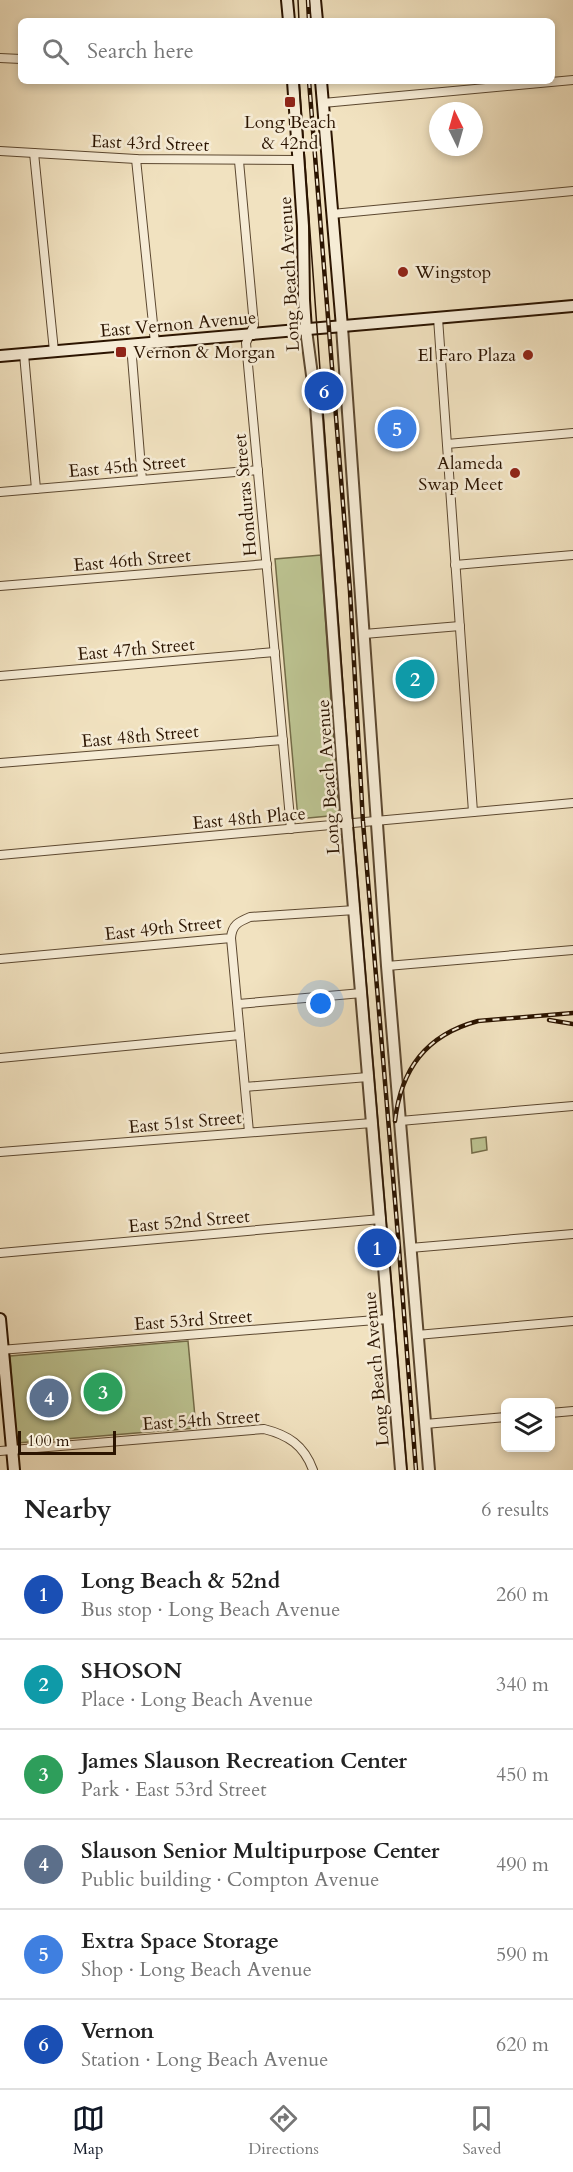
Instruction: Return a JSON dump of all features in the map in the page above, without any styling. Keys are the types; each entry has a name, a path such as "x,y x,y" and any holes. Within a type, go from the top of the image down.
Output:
{"street":[{"path":"287,0 289,18"},
{"path":"315,0 317,18"},
{"path":"0,58 18,59"},
{"path":"555,82 573,80"},
{"name":"Long Beach Avenue","path":"293,84 299,160 306,330 316,405 347,824 400,1470"},
{"path":"321,84 342,327 387,966 429,1470"},
{"path":"323,103 530,84"},
{"name":"East 43rd Street","path":"0,151 136,159 299,160"},
{"path":"34,153 54,351"},
{"path":"136,159 155,343"},
{"name":"Honduras Street","path":"239,161 255,324 246,343 291,829"},
{"path":"333,214 573,191"},
{"name":"East Vernon Avenue","path":"0,356 573,306"},
{"path":"438,318 473,812"},
{"path":"131,345 142,480"},
{"path":"24,354 36,489"},
{"path":"447,444 573,433"},
{"name":"East 45th Street","path":"0,492 258,470"},
{"path":"455,565 573,555"},
{"name":"East 46th Street","path":"0,586 267,564"},
{"path":"364,634 460,626"},
{"name":"East 47th Street","path":"0,676 274,652"},
{"name":"East 48th Street","path":"0,762 283,740"},
{"name":"East 48th Place","path":"0,855 573,802"},
{"name":"East 49th Street","path":"0,959 231,938 231,930 237,922 249,917 355,910"},
{"path":"231,938 249,1132"},
{"path":"387,966 573,950"},
{"path":"238,1004 362,993"},
{"path":"0,1058 240,1035"},
{"path":"245,1087 368,1077"},
{"path":"400,1121 573,1106"},
{"name":"East 51st Street","path":"0,1152 372,1123"},
{"name":"East 52nd Street","path":"0,1253 381,1219"},
{"path":"410,1248 573,1234"},
{"path":"0,1319 14,1470"},
{"name":"East 53rd Street","path":"2,1350 388,1319"},
{"path":"417,1335 573,1321"},
{"path":"555,1413 573,1412"},
{"path":"425,1424 501,1417"},
{"name":"East 54th Street","path":"0,1451 264,1429 294,1440 308,1457 313,1470"}],"green space":[{"path":"321,555 339,815 298,819 275,559"},
{"path":"486,1137 487,1150 472,1153 471,1139"},
{"path":"188,1341 196,1428 17,1443 10,1356"}],"tram line":[{"path":"298,0 299,18"},
{"path":"299,84 353,823 407,1470"}],"railway":[{"path":"308,0 309,18"},
{"path":"309,84 350,591 363,822 416,1470"},
{"path":"395,1121 398,1102 410,1070 430,1045 444,1035 478,1021 573,1013"},
{"path":"549,1020 573,1024"}],"place":[{"name":"Long Beach & 42nd","path":"290,102"},
{"name":"Wingstop","path":"403,272"},
{"name":"Vernon & Morgan","path":"121,352"},
{"name":"El Faro Plaza","path":"528,355"},
{"name":"Vernon","path":"324,391"},
{"name":"Extra Space Storage","path":"397,429"},
{"name":"Alameda Swap Meet","path":"515,473"},
{"name":"SHOSON","path":"415,679"},
{"name":"Long Beach & 52nd","path":"377,1248"},
{"name":"James Slauson Recreation Center","path":"103,1392"},
{"name":"Slauson Senior Multipurpose Center","path":"49,1398"}]}
